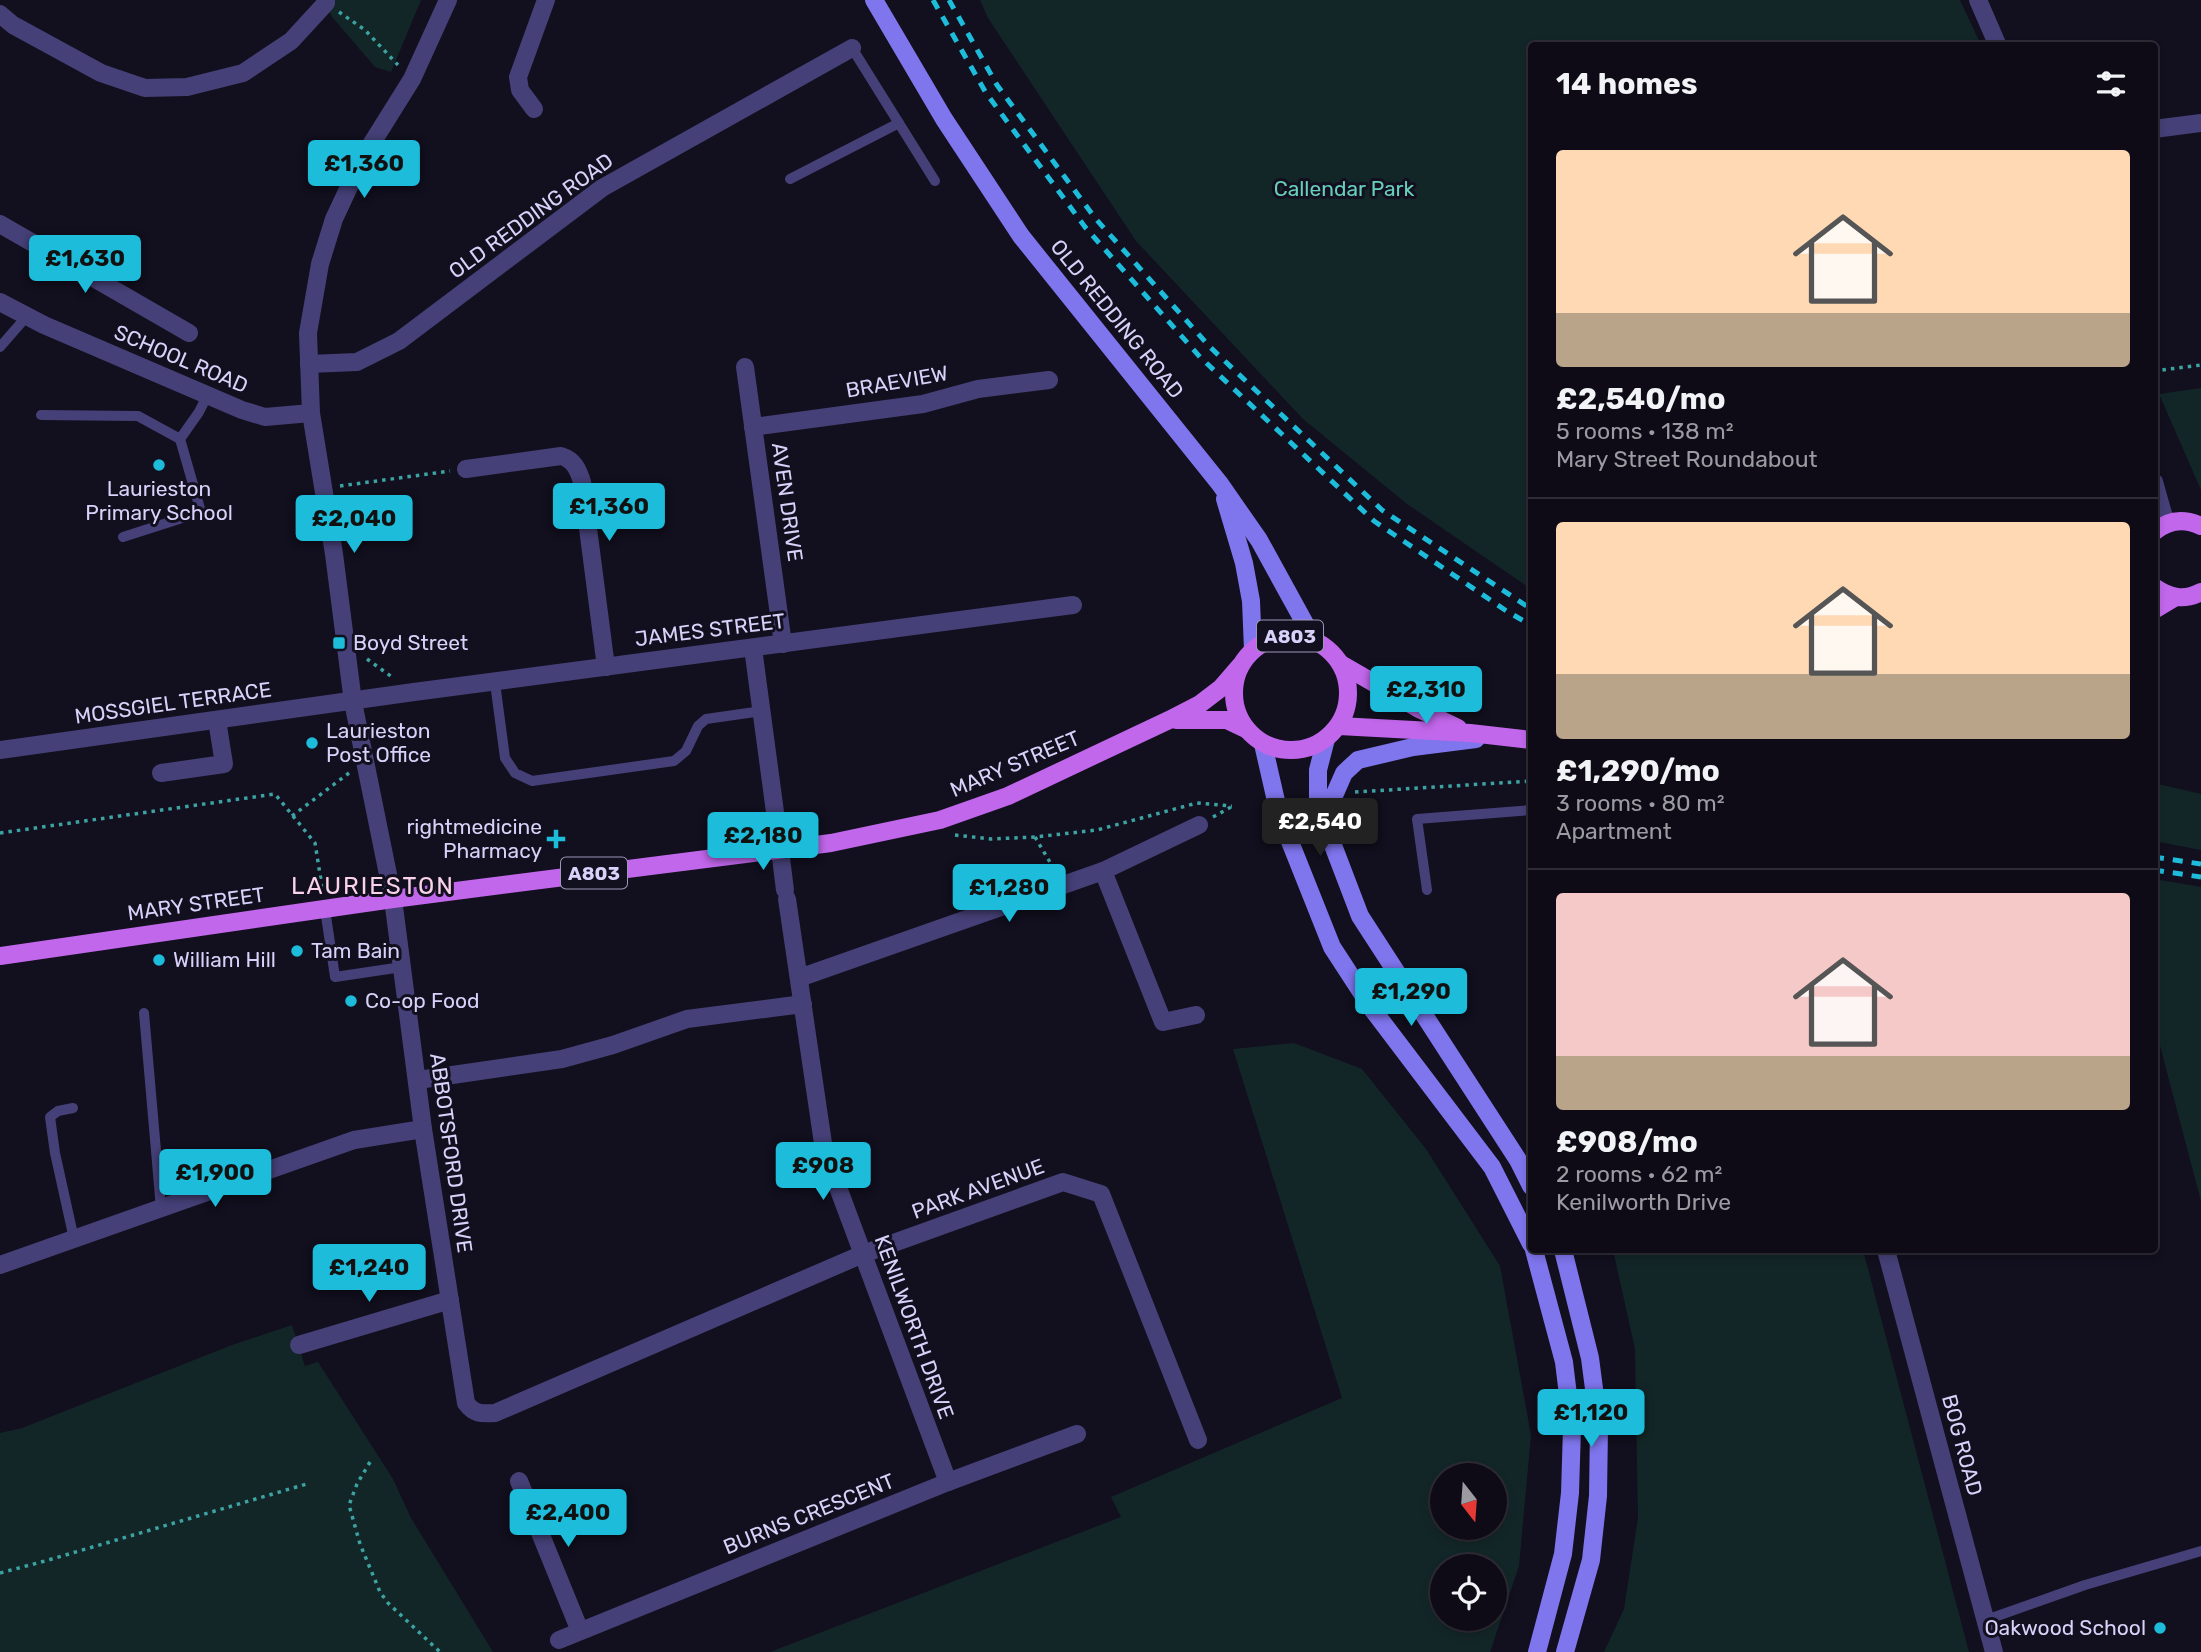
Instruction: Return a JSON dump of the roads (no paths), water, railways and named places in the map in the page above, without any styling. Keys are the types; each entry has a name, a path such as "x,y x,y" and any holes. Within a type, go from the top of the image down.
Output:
{"main road":[{"name":"OLD REDDING ROAD","path":"874,0 944,119 1021,236 1220,484 1259,540 1314,640"},
{"name":"OLD REDDING ROAD","path":"1220,484 1244,563 1251,601 1252,650"},
{"path":"2160,528 2187,522 2201,526"},
{"path":"2158,589 2174,598"},
{"path":"2158,608 2174,598 2198,596"},
{"name":"A803","path":"1283,636 1300,636 1330,649 1347,678 1349,696 1345,715 1332,733 1310,747 1296,751 1264,744 1247,729 1237,713 1234,682 1240,666 1252,650 1269,639 1283,636"},
{"name":"A803","path":"1341,664 1419,709 1470,733"},
{"name":"MARY STREET","path":"0,956 393,898 831,843 898,829 978,808 1052,776 1200,704 1221,688 1240,666"},
{"name":"MARY STREET","path":"1169,720 1227,720 1247,729"},
{"path":"1332,733 1318,770 1326,811 1349,891 1376,943 1525,1163"},
{"name":"A803","path":"1332,733 1470,733 1528,740"},
{"path":"1326,811 1344,773 1357,760 1413,747 1504,737"},
{"path":"1264,744 1279,814 1332,947 1373,1010 1492,1167 1528,1238"},
{"path":"1535,1253 1564,1362 1572,1428 1570,1493 1563,1554 1537,1652"},
{"path":"1564,1253 1590,1358 1599,1427 1598,1496 1591,1560 1565,1652"}],"street":[{"path":"393,898 352,702 334,554 311,413 309,333 320,264 334,219 362,159 412,79 448,0"},
{"path":"534,109 520,90 518,77 546,0"},
{"path":"1978,0 1996,42"},
{"path":"0,14 13,25 101,74 145,88 187,87 243,72 291,41 326,1"},
{"name":"OLD REDDING ROAD","path":"309,364 357,362 399,341 602,188 852,48"},
{"path":"2158,128 2201,123"},
{"name":"SCHOOL ROAD","path":"0,224 189,333"},
{"name":"SCHOOL ROAD","path":"0,302 206,396 265,417 311,413"},
{"name":"AVEN DRIVE","path":"745,367 783,644"},
{"name":"BRAEVIEW","path":"753,427 923,404 978,389 1049,380"},
{"path":"466,469 561,456 569,458 578,469 582,482 606,667"},
{"name":"JAMES STREET","path":"352,702 1073,605"},
{"path":"753,648 777,827"},
{"name":"MOSSGIEL TERRACE","path":"0,750 352,702"},
{"path":"161,774 224,764 217,720"},
{"path":"800,978 1103,871 1199,825"},
{"name":"KENILWORTH DRIVE","path":"780,850 824,1150 948,1482"},
{"path":"1103,871 1164,1023 1196,1015"},
{"name":"ABBOTSFORD DRIVE","path":"393,898 423,1129 466,1402 472,1411"},
{"path":"418,1080 562,1059 613,1045 687,1019 803,1004"},
{"path":"0,1265 354,1140 423,1129"},
{"name":"PARK AVENUE","path":"472,1411 481,1414 495,1413 863,1254 1063,1182 1101,1194 1198,1440"},
{"name":"BOG ROAD","path":"1887,1253 1994,1652"},
{"path":"299,1345 450,1300"},
{"name":"BURNS CRESCENT","path":"559,1640 948,1482 1077,1434"},
{"path":"519,1481 580,1631"}],"lane":[{"path":"852,48 935,181"},
{"path":"790,179 899,123"},
{"path":"0,347 27,316"},
{"path":"180,439 199,412 206,396"},
{"path":"41,415 138,416 180,439 201,512 123,537"},
{"path":"495,683 505,758 515,773 532,781 674,761 685,751 698,726 706,719 762,711"},
{"path":"1427,890 1418,819 1528,810"},
{"path":"325,908 335,977 402,967"},
{"path":"144,1013 161,1208"},
{"path":"73,1108 58,1111 50,1117 74,1239"},
{"path":"1986,1620 2085,1585 2201,1551"}],"railway":[{"path":"933,0 986,93 1085,227 1200,357 1374,521 1528,623"},
{"path":"949,0 997,85 1095,218 1210,347 1382,510 1528,607"},
{"path":"2158,858 2201,864"},
{"path":"2158,871 2201,877"}],"place":[{"name":"Laurieston Primary School","path":"159,465"},
{"name":"Boyd Street","path":"339,643"},
{"name":"Laurieston Post Office","path":"312,743"},
{"name":"rightmedicine Pharmacy","path":"556,839"},
{"name":"Tam Bain","path":"297,951"},
{"name":"William Hill","path":"159,960"},
{"name":"Co-op Food","path":"351,1001"},
{"name":"Oakwood School","path":"2160,1628"}],"district":[{"name":"LAURIESTON","path":"373,886"}],"park label":[{"name":"Callendar Park","path":"1344,189"}]}
